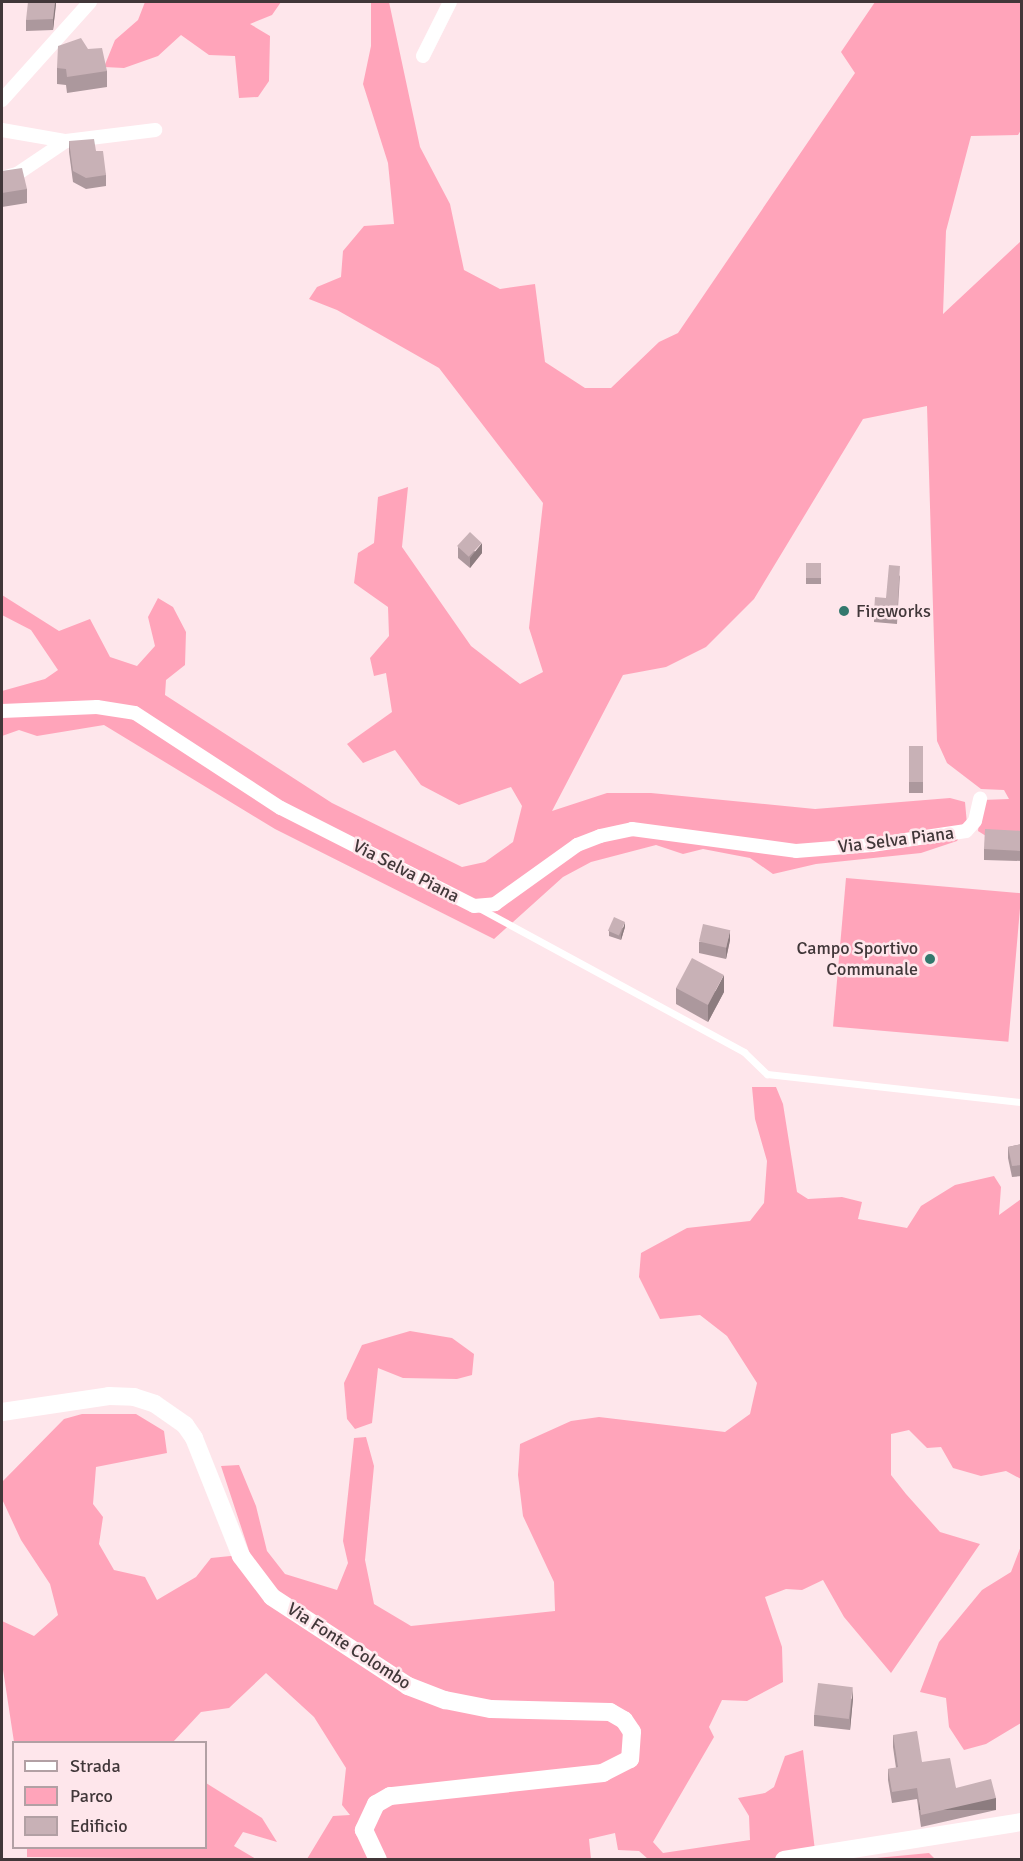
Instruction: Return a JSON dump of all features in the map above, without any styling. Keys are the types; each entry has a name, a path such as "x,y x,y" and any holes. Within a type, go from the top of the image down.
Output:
{"street":[{"path":"2,100 90,2"},
{"path":"423,56 450,2"},
{"path":"2,130 66,141 155,130"},
{"path":"2,178 17,174 66,141"},
{"name":"Via Selva Piana","path":"2,711 97,707 135,713 281,808 474,906 495,904 511,895 577,845 632,830 796,852 955,835 966,831 975,821 979,800"},
{"name":"Via Fonte Colombo","path":"2,1412 110,1396 134,1397 155,1404 185,1425 194,1438 241,1556 272,1597 408,1686 436,1697 490,1709 610,1712 624,1720 632,1732 630,1759 603,1773 390,1796 376,1804 364,1830 369,1847 378,1860"},
{"path":"784,1860 1022,1822"}],"lane":[{"path":"474,906 744,1052 767,1074 1022,1102"}],"green space":[{"path":"145,2 281,2 272,15 250,24 270,36 269,81 258,97 239,98 235,56 209,55 181,35 158,56 124,68 104,67 115,40 138,20"},
{"path":"371,2 389,2 420,147 450,204 464,270 500,289 535,284 545,362 585,388 611,388 659,342 678,333 855,73 841,52 875,2 1021,2 1021,130 1018,135 971,136 946,231 943,314 1021,241 1021,839 986,836 978,831 982,800 1009,799 1004,790 981,789 947,763 937,741 927,406 863,419 754,599 706,647 666,667 623,675 552,811 607,793 651,793 815,809 950,798 965,802 967,824 957,841 921,853 816,864 773,874 750,858 703,849 683,854 656,845 591,862 563,877 494,939 275,829 104,725 37,736 19,730 2,736 2,691 45,679 58,670 31,630 2,615 2,595 59,631 90,619 110,657 137,666 155,646 148,617 158,598 173,607 186,632 185,665 166,680 165,695 332,803 462,867 485,862 513,842 522,806 511,787 459,805 421,785 395,750 363,763 347,744 392,712 386,673 374,676 370,658 389,636 388,607 354,583 358,553 374,543 378,497 408,487 402,547 471,646 520,684 543,672 529,628 543,503 439,368 337,310 309,299 317,287 341,277 343,251 364,226 394,224 388,163 363,84 371,46"},
{"name":"Campo Sportivo Communale","path":"846,878 1021,893 1008,1042 833,1026"},
{"path":"752,1087 776,1087 783,1104 797,1192 808,1199 842,1197 862,1202 858,1219 907,1228 921,1206 955,1185 994,1176 1001,1187 999,1215 1021,1199 1021,1479 1006,1471 981,1476 953,1468 941,1447 927,1448 909,1430 891,1434 891,1475 906,1494 940,1532 980,1544 891,1673 844,1617 823,1580 802,1590 786,1589 765,1597 782,1647 783,1682 747,1701 722,1700 709,1727 714,1737 653,1842 663,1853 750,1840 749,1816 738,1798 765,1793 774,1787 785,1756 803,1750 816,1859 648,1859 639,1851 618,1850 615,1833 589,1839 591,1859 307,1859 333,1816 350,1815 342,1805 346,1768 314,1717 266,1673 229,1708 201,1712 174,1741 14,1741 2,1663 2,1621 34,1636 58,1615 50,1584 21,1540 2,1499 2,1482 64,1419 82,1414 136,1414 164,1431 167,1453 96,1467 93,1504 103,1517 99,1544 114,1570 145,1577 157,1600 196,1577 211,1558 250,1554 221,1466 239,1465 256,1506 267,1551 285,1574 337,1590 348,1563 343,1541 354,1438 366,1437 374,1466 365,1560 374,1604 411,1626 555,1611 554,1582 523,1516 518,1475 520,1444 571,1421 599,1417 725,1432 750,1414 757,1383 727,1336 700,1315 660,1319 639,1277 641,1253 687,1228 750,1221 764,1203 767,1161 755,1119"},
{"path":"410,1331 452,1338 474,1354 472,1375 457,1379 403,1378 378,1368 372,1423 355,1429 347,1419 344,1383 362,1345"},
{"path":"1021,1546 1021,1723 986,1744 964,1750 949,1727 946,1698 920,1692 939,1642 982,1590 1011,1572"},
{"path":"207,1784 262,1818 277,1842 243,1832 234,1846 256,1859 27,1857 27,1849 207,1849"},
{"path":"929,1853 935,1859 866,1859"}],"building":[{"path":"28,2 55,2 53,19 26,20"},
{"path":"81,38 88,49 102,48 107,71 67,77 66,69 57,68 58,46"},
{"path":"94,139 96,151 103,151 106,175 86,178 73,171 69,141"},
{"path":"22,168 27,189 2,193 2,171"},
{"path":"470,532 482,543 469,557 457,546"},
{"path":"806,563 821,563 821,578 806,578"},
{"path":"889,565 900,566 897,615 874,613 875,597 886,598"},
{"path":"909,746 923,746 923,782 909,782"},
{"path":"985,829 1022,831 1021,851 984,849"},
{"path":"614,917 625,922 619,936 608,931"},
{"path":"703,924 730,930 726,948 699,942"},
{"path":"692,958 724,975 708,1005 676,988"},
{"path":"1022,1144 1022,1165 1012,1166 1008,1147"},
{"path":"818,1683 853,1687 849,1719 814,1715"},
{"path":"917,1731 922,1762 950,1758 956,1788 991,1779 996,1798 921,1815 917,1788 892,1792 888,1769 898,1767 893,1735"}],"place":[{"name":"Fireworks","path":"844,611"},
{"name":"Campo Sportivo Communale","path":"930,959"}]}
